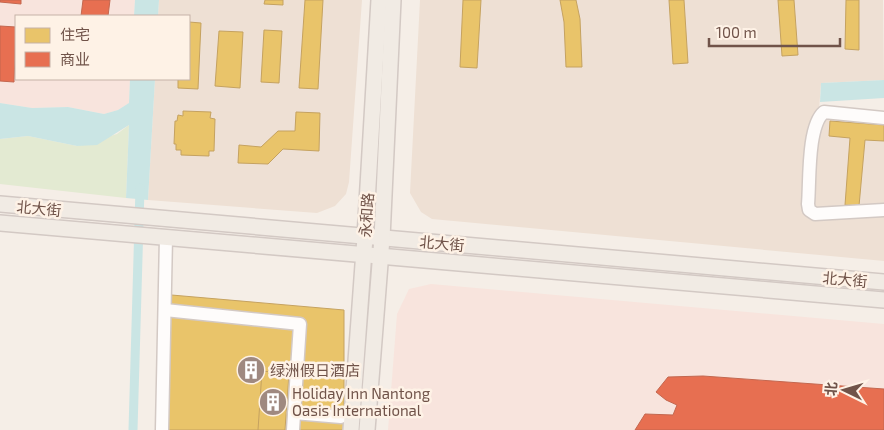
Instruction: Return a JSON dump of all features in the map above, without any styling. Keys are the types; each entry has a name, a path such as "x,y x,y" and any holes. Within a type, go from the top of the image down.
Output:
{"main road":[{"name":"永和路","path":"351,430 364,254 378,0"},
{"name":"永和路","path":"367,430 382,238 393,0"},
{"name":"北大街","path":"0,204 884,282"},
{"name":"北大街","path":"0,222 884,300"}],"street":[{"path":"884,118 824,112 819,116 813,136 808,204 809,210 815,214 884,210"},
{"path":"162,430 166,237"},
{"path":"165,310 300,324 293,430"},
{"path":"294,413 341,417"},
{"path":"294,413 302,430"}],"shaded area":[{"path":"0,0 135,0 134,15 15,15 15,80 130,80 129,103 118,110 104,114 68,107 32,108 0,103"},
{"path":"159,0 362,0 349,182 346,194 335,206 317,213 148,200 155,80 190,80 190,15 158,15"},
{"path":"420,0 883,0 884,80 821,83 818,123 824,117 884,121 884,261 432,219 421,212 410,193"},
{"path":"431,284 884,324 884,430 388,430 397,314 409,289"}],"green space":[{"path":"129,125 126,198 0,184 0,139 28,136 77,146 117,134"}],"water":[{"path":"135,0 159,0 158,15 134,15"},
{"path":"130,80 155,80 148,200 126,198 129,125 97,145 77,146 28,136 0,139 0,103 32,108 68,107 104,114 118,110 129,103"},
{"path":"884,80 884,98 820,102 821,83"}],"building: 住宅":[{"path":"265,0 283,0 283,5 264,4"},
{"path":"305,0 323,0 318,89 299,88"},
{"path":"463,0 481,0 477,68 460,67"},
{"path":"560,0 576,0 580,19 582,67 566,67 564,22"},
{"path":"669,0 684,0 688,63 673,64"},
{"path":"778,0 794,0 798,55 782,56"},
{"path":"846,0 859,0 859,50 845,49"},
{"path":"190,22 201,23 198,89 178,88 178,80 190,80"},
{"path":"264,30 282,31 279,83 261,82"},
{"path":"219,31 243,32 240,88 215,86"},
{"path":"183,111 211,112 210,118 215,119 214,151 209,151 209,156 181,155 181,150 176,150 176,144 174,144 175,121 177,121 178,115 183,116"},
{"path":"296,112 320,113 319,151 283,149 268,164 238,163 239,145 261,147 278,131 295,131"},
{"path":"830,121 884,125 884,141 865,140 859,206 845,205 850,138 829,136"},
{"name":"绿洲假日酒店","path":"160,294 344,310 344,430 158,430"},
{"name":"Holiday Inn Nantong Oasis International","path":"262,371 289,374 285,430 258,430"}],"building: 商业":[{"path":"0,0 21,0 21,4 0,2"},
{"path":"83,0 110,0 108,15 81,15"},
{"path":"0,26 15,27 14,82 0,81"},
{"path":"703,376 884,389 884,430 635,430 645,414 673,415 677,405 666,400 656,392 668,377"}],"waterway":[{"path":"133,430 140,188"}],"place":[{"name":"绿洲假日酒店","path":"251,370"},
{"name":"Holiday Inn Nantong Oasis International","path":"273,402"}]}
